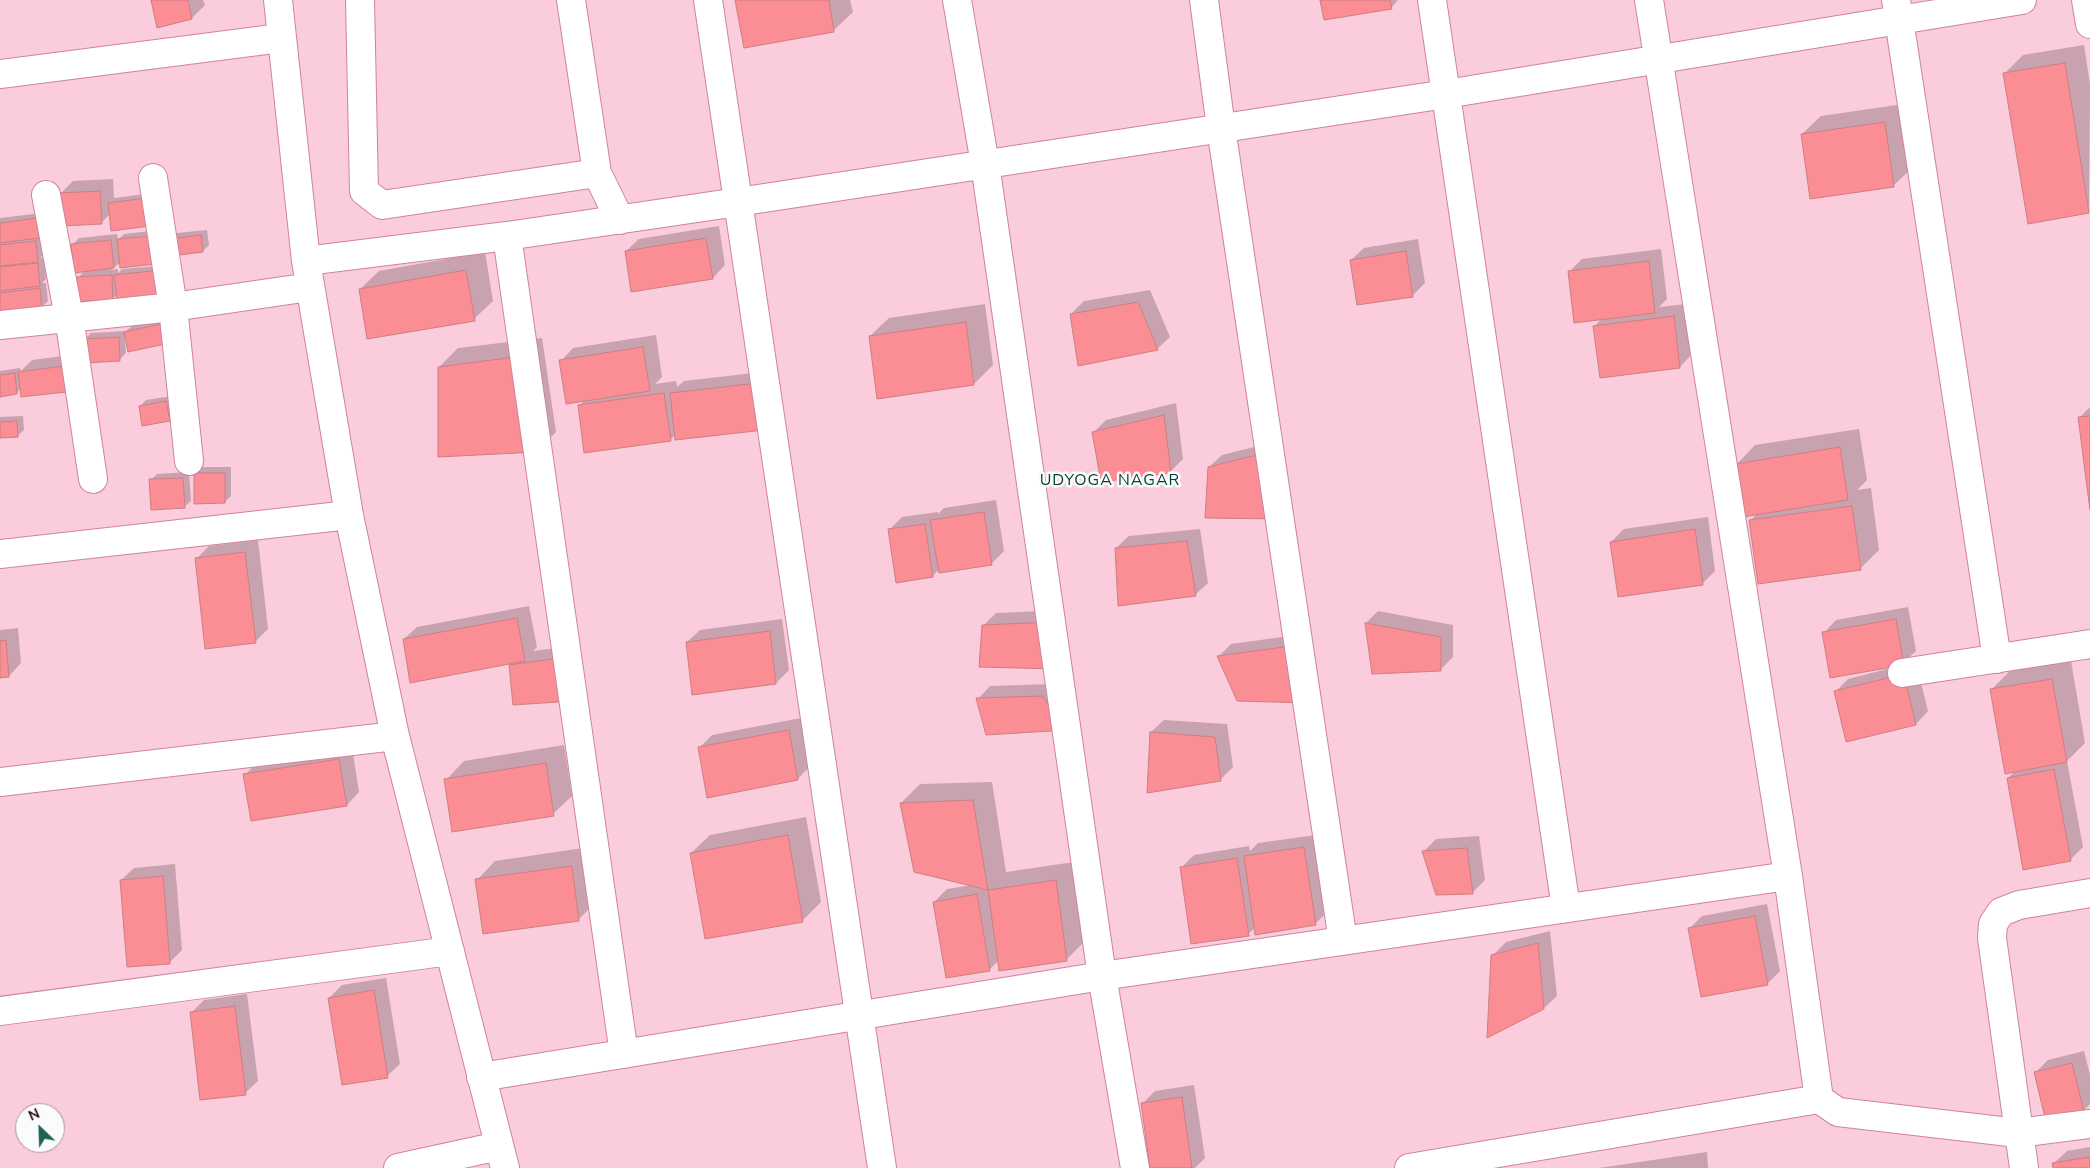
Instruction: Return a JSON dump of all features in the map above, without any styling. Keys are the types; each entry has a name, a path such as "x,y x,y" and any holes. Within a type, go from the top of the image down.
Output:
{"street":[{"path":"278,0 308,274 349,516 395,736 502,1157 398,1168"},
{"path":"360,0 364,191 382,205 597,173"},
{"path":"571,0 597,173 620,220"},
{"path":"708,0 861,1015 882,1168"},
{"path":"957,0 985,164 1102,976 1135,1168"},
{"path":"1204,0 1221,128 1343,941"},
{"path":"1432,0 1566,908"},
{"path":"1649,0 1788,876 1819,1099"},
{"path":"0,325 173,307 308,274 506,236 1446,94 1659,59 1897,10 2022,0"},
{"path":"2086,0 2090,24"},
{"path":"1897,10 1997,659"},
{"path":"0,74 281,38"},
{"path":"154,178 173,307 189,461"},
{"path":"46,195 69,317 93,479"},
{"path":"506,236 624,1054"},
{"path":"0,554 349,516"},
{"path":"1902,673 2090,644"},
{"path":"0,782 395,736"},
{"path":"481,1077 1102,976 1788,876"},
{"path":"2024,1168 1992,938 1993,924 2001,912 2019,905 2090,893"},
{"path":"0,1011 450,951"},
{"path":"1409,1168 1819,1099 1838,1112 2018,1133 2090,1124"}],"building":[{"path":"151,0 188,0 192,19 157,28"},
{"path":"735,0 829,0 834,32 744,48"},
{"path":"1320,0 1390,0 1392,9 1324,20"},
{"path":"2065,63 2089,213 2028,224 2003,73"},
{"path":"1885,122 1894,187 1810,199 1801,134"},
{"path":"100,191 102,224 61,226 59,193"},
{"path":"146,198 150,226 111,231 108,203"},
{"path":"37,218 40,238 0,243 0,223"},
{"path":"201,235 203,252 171,256 169,239"},
{"path":"153,236 156,264 120,268 117,239"},
{"path":"706,238 713,279 631,292 625,251"},
{"path":"111,240 114,268 74,273 71,244"},
{"path":"36,241 38,262 0,266 0,245"},
{"path":"1406,251 1413,297 1357,305 1350,260"},
{"path":"1649,261 1655,313 1574,323 1568,271"},
{"path":"38,263 40,286 0,291 0,267"},
{"path":"161,270 163,295 117,300 114,275"},
{"path":"466,270 475,321 367,339 359,289"},
{"path":"112,275 113,299 78,302 77,277"},
{"path":"40,288 42,308 0,313 0,293"},
{"path":"1138,302 1158,350 1078,366 1070,314"},
{"path":"1674,316 1680,368 1600,378 1593,326"},
{"path":"966,322 974,385 877,399 869,336"},
{"path":"161,324 165,344 128,352 124,332"},
{"path":"119,337 120,361 85,363 84,339"},
{"path":"643,347 650,391 566,404 559,360"},
{"path":"523,356 538,452 438,457 438,367"},
{"path":"72,365 75,391 21,397 18,372"},
{"path":"15,373 17,394 0,397 0,375"},
{"path":"758,383 764,430 675,440 670,393"},
{"path":"664,393 671,441 584,453 578,405"},
{"path":"166,401 170,421 142,426 139,406"},
{"path":"1164,415 1171,473 1101,482 1092,432"},
{"path":"2090,416 2090,510 2078,417"},
{"path":"17,421 18,437 0,438 0,422"},
{"path":"1840,447 1848,500 1743,517 1735,464"},
{"path":"1269,452 1280,519 1205,518 1208,467"},
{"path":"194,473 225,473 225,503 194,504"},
{"path":"183,478 185,508 151,510 149,479"},
{"path":"1852,506 1861,570 1758,584 1749,520"},
{"path":"984,512 992,565 939,573 930,520"},
{"path":"925,524 933,577 896,583 888,529"},
{"path":"1695,529 1703,585 1618,597 1610,542"},
{"path":"1187,541 1196,596 1118,606 1115,548"},
{"path":"245,552 256,643 205,649 195,558"},
{"path":"517,618 525,661 410,683 403,639"},
{"path":"1896,619 1904,665 1830,678 1822,632"},
{"path":"1051,622 1058,669 979,667 982,625"},
{"path":"1365,623 1441,637 1441,671 1372,674"},
{"path":"770,631 776,684 692,695 686,642"},
{"path":"6,640 9,677 0,678 0,641"},
{"path":"1299,645 1307,703 1237,701 1217,656"},
{"path":"567,657 573,701 513,705 509,665"},
{"path":"1904,674 1916,725 1846,742 1834,691"},
{"path":"2052,679 2067,762 2005,774 1990,689"},
{"path":"1042,696 1067,730 986,735 976,698"},
{"path":"789,730 798,780 707,798 698,747"},
{"path":"1150,732 1215,737 1221,781 1147,793"},
{"path":"339,759 347,806 251,821 243,774"},
{"path":"546,763 554,816 452,832 444,779"},
{"path":"2054,769 2071,861 2023,870 2007,778"},
{"path":"973,800 988,890 914,872 900,803"},
{"path":"788,835 803,922 705,939 690,853"},
{"path":"1304,847 1316,925 1255,935 1244,856"},
{"path":"1467,848 1473,894 1436,895 1422,851"},
{"path":"1237,858 1249,936 1191,944 1180,867"},
{"path":"572,866 579,921 483,934 475,879"},
{"path":"163,876 170,964 127,967 120,880"},
{"path":"1056,880 1067,961 999,971 988,890"},
{"path":"977,894 990,971 946,978 933,902"},
{"path":"1755,916 1768,985 1701,997 1688,928"},
{"path":"1538,943 1544,1009 1487,1038 1491,955"},
{"path":"374,990 388,1078 342,1085 328,998"},
{"path":"235,1006 246,1095 200,1100 190,1012"},
{"path":"2072,1063 2084,1112 2046,1122 2034,1072"},
{"path":"1182,1097 1192,1168 1150,1168 1141,1103"},
{"path":"2090,1157 2090,1168 2053,1168 2052,1163"}],"district":[{"name":"UDYOGA NAGAR","path":"1110,481"}]}
